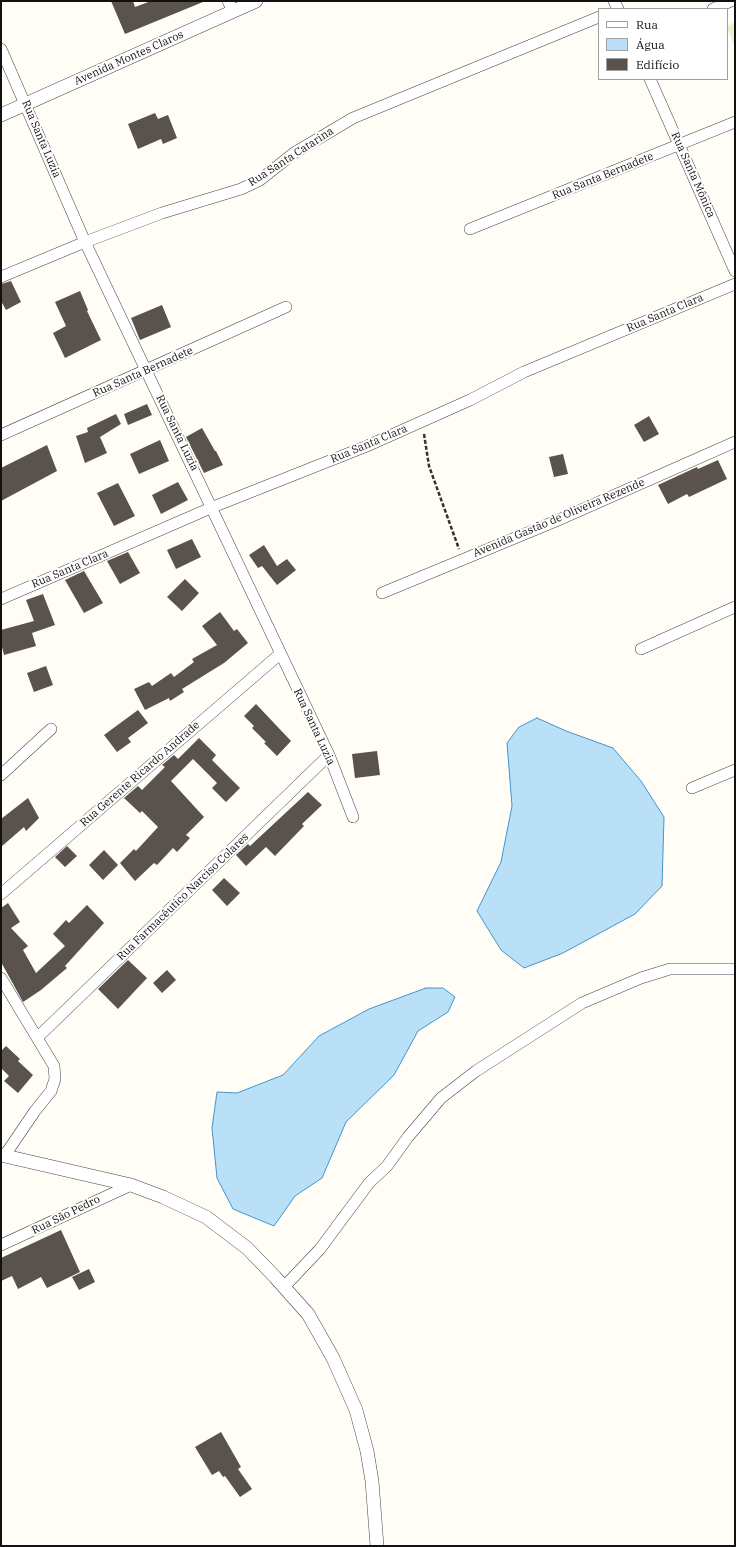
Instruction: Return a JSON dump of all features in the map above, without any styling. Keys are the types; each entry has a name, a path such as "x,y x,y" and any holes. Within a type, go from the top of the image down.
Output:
{"street":[{"name":"Avenida Montes Claros","path":"1,115 26,105 231,6 256,1"},
{"path":"715,8 731,1"},
{"name":"Rua Santa Catarina","path":"1,277 85,242 162,213 241,189 260,180 294,152 352,118 598,17"},
{"name":"Rua Santa Luzia","path":"1,49 85,242 213,508 280,654 329,755 353,818"},
{"name":"Rua Santa Mônica","path":"650,80 735,271"},
{"name":"Rua Santa Bernadete","path":"470,229 680,146 735,122"},
{"name":"Rua Santa Clara","path":"1,599 213,508 367,446 470,400 524,372 735,284"},
{"name":"Rua Santa Bernadete","path":"1,435 286,307"},
{"name":"Avenida Gastão de Oliveira Rezende","path":"382,593 556,521 735,442"},
{"path":"641,649 735,607"},
{"name":"Rua Gerente Ricardo Andrade","path":"1,894 280,654"},
{"path":"1,775 51,729"},
{"name":"Rua Farmacêutico Narciso Colares","path":"37,1038 329,755"},
{"path":"692,788 735,770"},
{"path":"284,1287 320,1249 370,1183 387,1166 408,1137 440,1098 476,1071 582,1003 641,978 670,969 735,969"},
{"path":"1,978 54,1066 55,1079 51,1091 3,1155 131,1185 163,1197 206,1217 247,1248 308,1314 333,1358 356,1410 367,1451 372,1481 378,1546"},
{"name":"Rua São Pedro","path":"1,1245 131,1185"}],"path":[{"path":"422,421 429,466 463,559"}],"green space":[{"path":"735,22 735,47 728,30 728,26"}],"water":[{"path":"537,718 566,731 613,748 641,781 664,817 662,886 635,914 563,953 524,968 501,950 477,911 501,862 512,806 507,743 519,727"},
{"path":"426,988 443,988 455,997 448,1012 418,1031 394,1075 346,1122 322,1178 295,1196 274,1226 233,1209 217,1178 212,1128 217,1092 237,1093 283,1075 319,1036 369,1009"}],"building":[{"path":"111,1 133,1 135,7 151,1 203,2 125,34"},
{"path":"155,113 158,119 168,115 177,138 163,144 161,139 138,149 128,124"},
{"path":"11,281 21,302 6,310 1,301 1,284"},
{"path":"80,291 88,310 87,311 101,340 65,358 53,333 66,326 55,302"},
{"path":"162,305 171,327 140,340 131,318"},
{"path":"147,404 152,415 128,425 124,414"},
{"path":"116,414 121,424 100,437 107,453 85,463 76,436 88,432 87,428"},
{"path":"649,416 659,434 644,442 634,425"},
{"path":"202,428 223,465 204,473 186,437"},
{"path":"160,440 169,461 139,474 130,454"},
{"path":"47,445 57,471 1,501 1,468"},
{"path":"563,454 568,474 554,477 549,457"},
{"path":"718,460 727,479 689,497 687,494 668,504 658,485 697,467 698,469"},
{"path":"178,482 188,500 161,514 152,495"},
{"path":"118,483 135,516 114,526 97,493"},
{"path":"192,539 201,557 176,569 167,550"},
{"path":"264,545 277,566 287,559 296,570 277,585 262,566 258,568 249,555"},
{"path":"128,552 140,573 120,584 107,561"},
{"path":"84,571 103,603 84,613 65,580"},
{"path":"185,579 199,593 182,611 167,597"},
{"path":"43,594 55,625 32,633 36,646 4,655 1,643 1,630 34,621 26,600"},
{"path":"220,612 234,631 237,629 248,643 224,663 182,689 184,692 170,701 169,698 145,710 134,689 149,682 152,686 171,673 174,677 194,662 192,659 217,645 202,626"},
{"path":"46,666 53,685 34,692 27,673"},
{"path":"256,704 291,741 277,756 264,743 266,742 252,728 254,726 244,716"},
{"path":"138,710 148,723 128,738 131,742 117,752 104,735"},
{"path":"199,738 216,755 212,760 240,788 226,802 212,788 217,783 193,759 171,781 204,817 186,835 190,838 177,852 173,848 157,865 154,863 135,881 120,863 134,849 136,851 158,827 142,811 140,813 124,798 138,786 142,790 165,767 162,765 174,755 178,759"},
{"path":"377,751 380,775 355,778 352,754"},
{"path":"308,792 322,805 302,824 304,826 275,856 266,847 246,866 236,855 248,844 250,846"},
{"path":"28,798 39,818 26,831 24,827 1,847 1,819"},
{"path":"67,846 77,856 65,867 55,857"},
{"path":"104,850 118,865 103,880 89,865"},
{"path":"224,878 240,893 227,906 212,890"},
{"path":"8,903 20,922 11,928 28,946 23,950 36,973 65,946 53,934 66,920 69,923 87,905 104,923 65,966 67,968 41,990 23,1002 1,962 1,908"},
{"path":"128,960 147,978 118,1009 98,989"},
{"path":"167,970 176,980 162,993 153,983"},
{"path":"6,1046 20,1059 18,1061 33,1075 18,1093 4,1081 9,1076 1,1068 1,1051"},
{"path":"61,1230 80,1272 47,1288 41,1277 18,1289 12,1276 1,1281 1,1258"},
{"path":"89,1269 95,1282 79,1290 72,1277"},
{"path":"221,1432 241,1467 238,1469 252,1489 240,1497 225,1476 223,1477 219,1471 212,1475 195,1447"}]}
